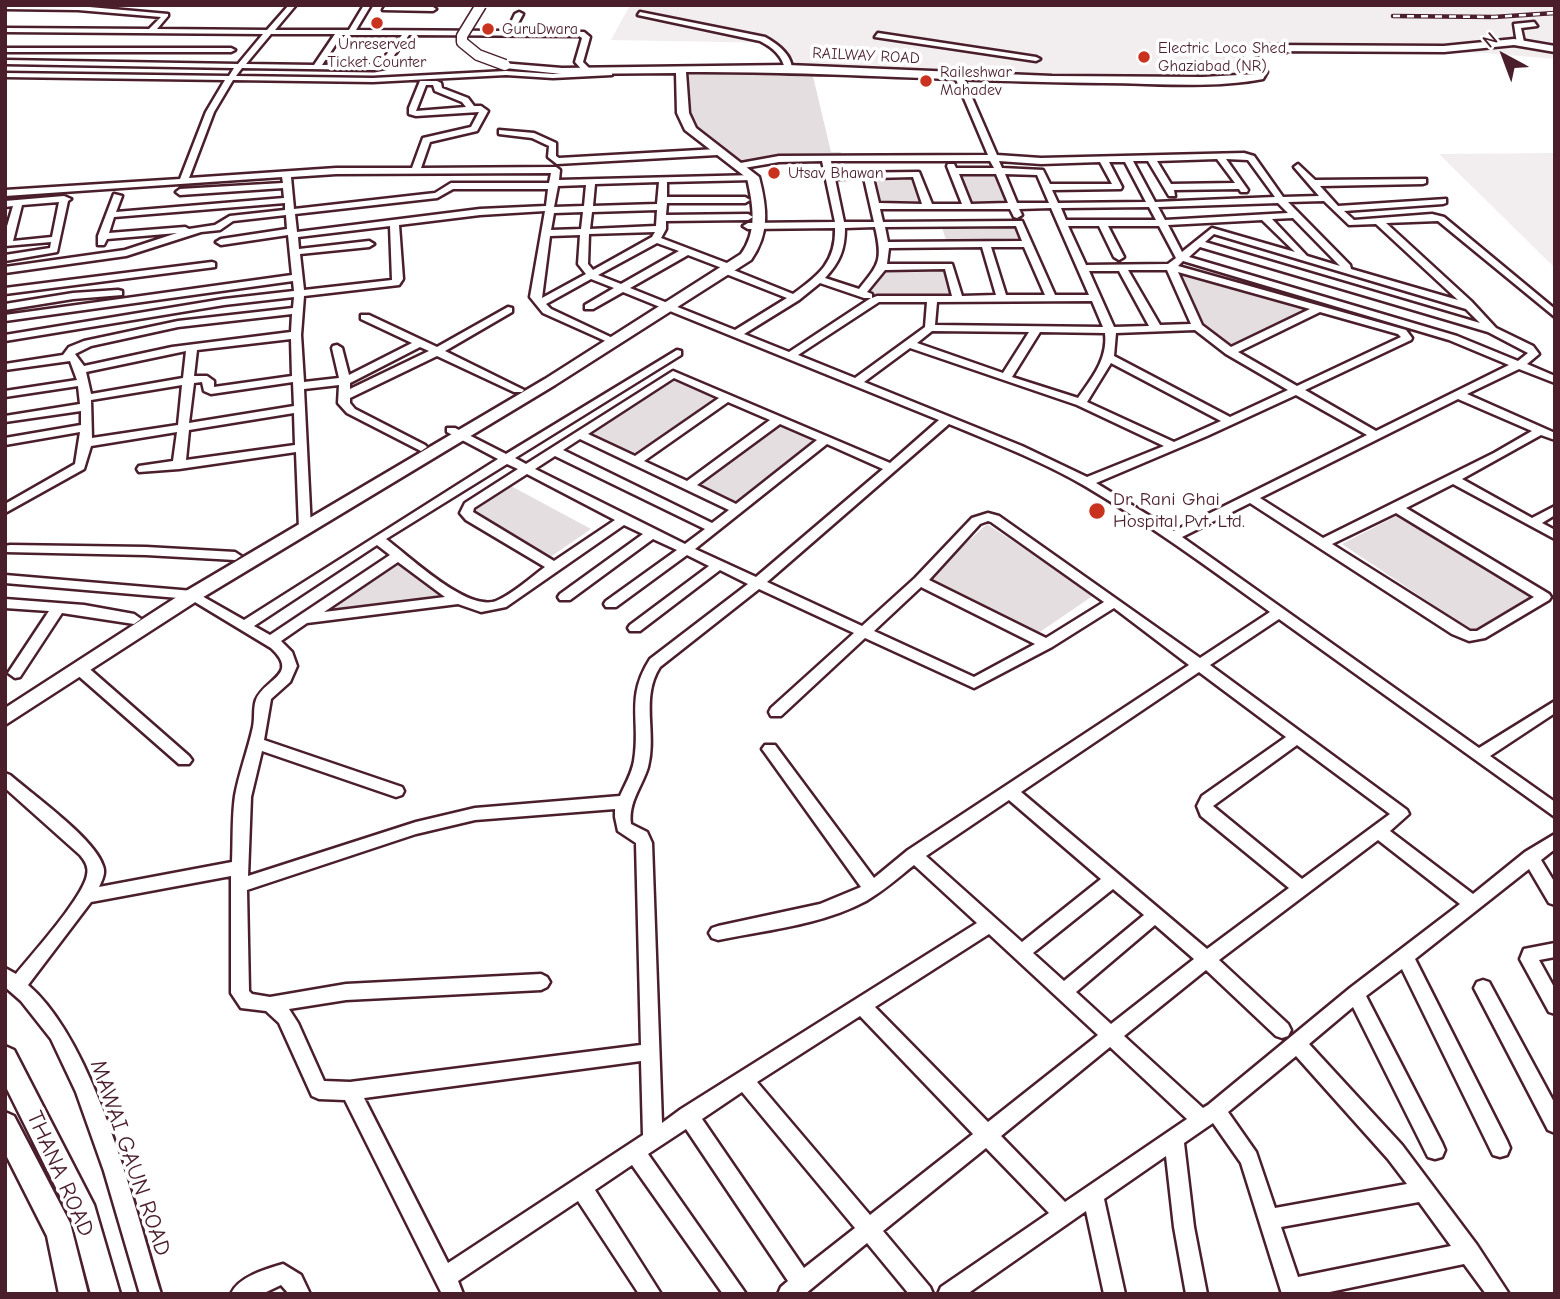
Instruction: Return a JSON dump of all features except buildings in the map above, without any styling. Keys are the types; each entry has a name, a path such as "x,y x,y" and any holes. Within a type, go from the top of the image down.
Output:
{"street":[{"path":"183,182 211,110 241,65 293,5"},
{"path":"351,32 368,5"},
{"name":"RAILWAY ROAD","path":"481,5 461,38 471,51 505,65 583,71 788,68 959,77 1250,79 1259,77 1262,72 1253,64 1250,53 1264,48 1444,49 1520,43 1555,49"},
{"path":"5,7 86,8 165,15 152,30"},
{"path":"425,10 383,9 433,9"},
{"path":"509,35 519,14"},
{"path":"640,15 762,39 773,44 788,62 788,68"},
{"path":"1520,43 1517,26 1534,24"},
{"path":"5,30 584,35 586,37 579,62 583,71 609,75 506,73 373,80 5,75"},
{"path":"86,49 103,30"},
{"path":"97,76 124,50 139,30"},
{"path":"154,50 170,30"},
{"path":"317,66 340,32"},
{"path":"5,65 382,66 408,32"},
{"path":"878,35 1036,59"},
{"path":"5,50 231,50"},
{"path":"5,702 235,556 305,522 456,433 659,304 746,257 755,246 746,174 691,130 682,113 681,69"},
{"path":"959,77 996,158 1027,244 1051,298"},
{"path":"416,170 426,140 474,130 484,111 472,109 421,114 412,112 423,83 438,83 438,89 465,100 472,109"},
{"path":"502,132 546,139 553,145 552,157 557,161"},
{"path":"435,170 519,167 557,161 717,152"},
{"path":"1220,157 1253,202"},
{"path":"103,236 217,228 229,219 440,194 451,186 553,188 591,182 697,180 746,174 779,159 996,158 1041,161 1220,157 1251,158 1281,200 1349,270"},
{"path":"949,158 968,206"},
{"path":"1127,158 1149,205 1180,257 1453,338 1555,380"},
{"path":"1151,158 1177,204"},
{"path":"736,334 820,279 832,266 839,249 839,225 826,159"},
{"path":"1103,159 1118,187"},
{"path":"1298,167 1336,209 1356,224 1432,217 1441,219 1555,314"},
{"path":"5,204 416,170 556,170 535,297 539,304 608,338"},
{"path":"953,171 1037,170 1047,187 1110,330 1113,344 1109,358 1081,403"},
{"path":"746,174 745,200 753,223"},
{"path":"861,293 882,267 884,245 868,174"},
{"path":"830,176 916,174 928,207"},
{"path":"5,194 183,182 287,180"},
{"path":"287,180 299,293 296,335 305,522"},
{"path":"697,180 698,217"},
{"path":"622,230 624,181"},
{"path":"539,304 656,239 662,213 663,181"},
{"path":"1311,183 1423,181"},
{"path":"591,182 583,231 583,264 592,275 620,289 1018,448 1087,482 1173,536 1555,811"},
{"path":"1168,187 1241,186"},
{"path":"1047,187 1141,187"},
{"path":"98,258 117,196"},
{"path":"876,206 1056,207 1325,198"},
{"path":"5,258 49,252 56,248 64,199"},
{"path":"110,215 290,200"},
{"path":"546,233 622,230 697,200 745,200"},
{"path":"1336,209 1443,201"},
{"path":"18,203 7,244 57,239"},
{"path":"221,242 394,222 550,209 623,208 753,223 1019,223"},
{"path":"1063,223 1159,223 1295,215"},
{"path":"1264,217 1305,257"},
{"path":"5,338 224,302 397,281 394,222"},
{"path":"1102,223 1156,328"},
{"path":"1380,223 1492,330"},
{"path":"937,224 958,299"},
{"path":"5,270 98,258 152,247 200,229"},
{"path":"1171,267 1209,232 1216,231 1470,307"},
{"path":"656,239 792,297"},
{"path":"1173,536 1459,395 1534,354 1529,348 1492,330 1196,243"},
{"path":"295,252 369,244"},
{"path":"884,245 1027,244"},
{"path":"986,245 1002,298"},
{"path":"589,307 687,251"},
{"path":"1082,268 1121,262 1171,267 1402,332 1407,338 1174,446 1087,482"},
{"path":"5,291 212,265"},
{"path":"882,267 949,266"},
{"path":"1171,267 1197,327 1230,352 1376,436"},
{"path":"5,318 297,276"},
{"path":"820,279 877,299 1096,298"},
{"path":"5,307 73,296 119,293"},
{"path":"790,356 877,299"},
{"path":"930,328 932,299"},
{"path":"1230,352 1318,309"},
{"path":"67,357 73,349 88,343 178,324 298,310"},
{"path":"343,397 436,352 508,310"},
{"path":"365,317 518,390"},
{"path":"856,383 930,328 1110,330 1197,327"},
{"path":"1006,378 1036,330"},
{"path":"5,394 191,347 296,335"},
{"path":"5,718 421,447 456,433 518,390 608,338"},
{"path":"5,419 187,381 207,379 208,390 211,391 299,382 345,381 419,344"},
{"path":"909,344 1081,403 1174,446"},
{"path":"179,465 191,347"},
{"path":"337,348 345,381 344,403 351,411 421,447"},
{"path":"244,626 377,539 677,353"},
{"path":"5,367 67,357 77,360 83,376 85,403 85,457 80,466 5,509"},
{"path":"1109,358 1229,421"},
{"path":"554,567 466,513 469,506 673,374 892,468"},
{"path":"1459,395 1555,437"},
{"path":"635,461 728,397"},
{"path":"85,443 301,408"},
{"path":"687,486 779,419"},
{"path":"653,1139 644,843 624,827 622,802 641,768 644,749 642,691 645,676 655,663 756,584 948,419"},
{"path":"5,442 85,428"},
{"path":"1321,544 1397,508 1540,431"},
{"path":"456,433 718,566 974,683 1047,644 1114,602"},
{"path":"580,435 737,509"},
{"path":"611,604 686,550 826,439"},
{"path":"143,469 302,448"},
{"path":"555,451 713,528"},
{"path":"1452,479 1555,535"},
{"path":"1252,498 1457,631 1469,636 1480,635 1549,594 1397,508"},
{"path":"1532,523 1555,510"},
{"path":"688,1115 795,1288 1111,1034 1300,887 1401,814 1114,602 995,519 988,517 976,521 920,581 776,712"},
{"path":"377,539 461,599 476,607 488,608 501,604 623,520"},
{"path":"565,597 652,534"},
{"path":"10,549 146,551 235,556"},
{"path":"271,642 399,555"},
{"path":"635,628 718,566"},
{"path":"5,579 193,595 271,642 287,655 290,666 285,678 265,696 243,797 240,993 247,1002 272,1004 346,992 541,982"},
{"path":"920,581 1047,644"},
{"path":"305,619 461,599"},
{"path":"5,603 59,607 134,619"},
{"path":"15,673 59,607"},
{"path":"718,933 824,909 872,889 914,855 1278,613"},
{"path":"79,668 184,760"},
{"path":"1478,756 1555,706"},
{"path":"1297,737 1208,800 1205,806 1207,812 1300,887"},
{"path":"256,743 396,791"},
{"path":"770,749 872,889"},
{"path":"5,779 86,850 94,862 96,874 86,896 11,981"},
{"path":"1010,792 1207,959 1282,1030"},
{"path":"86,896 240,876 475,814 622,802"},
{"path":"1378,831 1473,904"},
{"path":"948,1294 1209,1115 1356,994 1555,840"},
{"path":"914,855 1111,1034 1235,1136 1248,1159 1293,1291 1470,1252"},
{"path":"1531,857 1555,898"},
{"path":"1021,952 1113,879"},
{"path":"1064,991 1156,915"},
{"path":"350,1091 449,1286 580,1187 688,1115 990,924"},
{"path":"1555,950 1535,951 1530,954 1529,959 1555,1006"},
{"path":"1405,957 1500,1148"},
{"name":"MAWAI GAUN ROAD","path":"11,981 27,995 57,1034 85,1090 114,1171 151,1294"},
{"path":"1483,988 1555,1124"},
{"path":"1356,994 1435,1150"},
{"path":"272,1004 282,1012 289,1023 311,1081 319,1090 350,1091 649,1052"},
{"path":"862,1006 1057,1207"},
{"path":"1297,1044 1395,1152 1499,1294"},
{"name":"THANA ROAD","path":"5,1058 84,1215 106,1294"},
{"path":"744,1080 923,1294"},
{"name":"THANA ROAD","path":"5,1125 60,1233 74,1294"},
{"path":"1174,1140 1184,1227 1197,1294"},
{"path":"634,1151 736,1294"},
{"path":"580,1187 651,1294"},
{"path":"1268,1219 1425,1191"},
{"path":"1093,1197 1115,1294"},
{"path":"241,1294 267,1279 283,1274 294,1282 300,1294"}],"shaded area":[{"path":"630,5 1555,5 1555,59 1483,53 1269,50 1253,57 1269,79 1160,79 800,65 776,43 611,40"},
{"path":"686,71 812,72 831,152 841,152 839,159 776,158 738,165 693,128 687,109"},
{"path":"1555,153 1555,268 1439,154"},
{"path":"956,172 997,172 1008,205 970,205"},
{"path":"915,175 925,205 879,204 872,176"},
{"path":"1016,225 1022,242 947,244 942,227"},
{"path":"884,268 948,268 955,298 877,298 866,294"},
{"path":"1182,275 1307,310 1228,346 1206,330"},
{"path":"672,378 719,400 636,456 589,434"},
{"path":"779,424 818,441 737,503 697,484"},
{"path":"511,486 591,529 549,558 469,513"},
{"path":"1400,514 1534,598 1475,633 1342,544"},
{"path":"987,524 1094,595 1037,634 925,581"},
{"path":"398,559 453,599 316,614"}],"railway":[{"path":"1393,16 1494,17 1555,13"}],"place":[{"name":"Unreserved Ticket Counter","path":"377,23"},
{"name":"GuruDwara","path":"488,29"},
{"name":"Electric Loco Shed, Ghaziabad (NR)","path":"1144,57"},
{"name":"Raileshwar Mahadev","path":"926,81"},
{"name":"Utsav Bhawan","path":"774,173"},
{"name":"Dr. Rani Ghai Hospital Pvt. Ltd.","path":"1097,511"}]}
